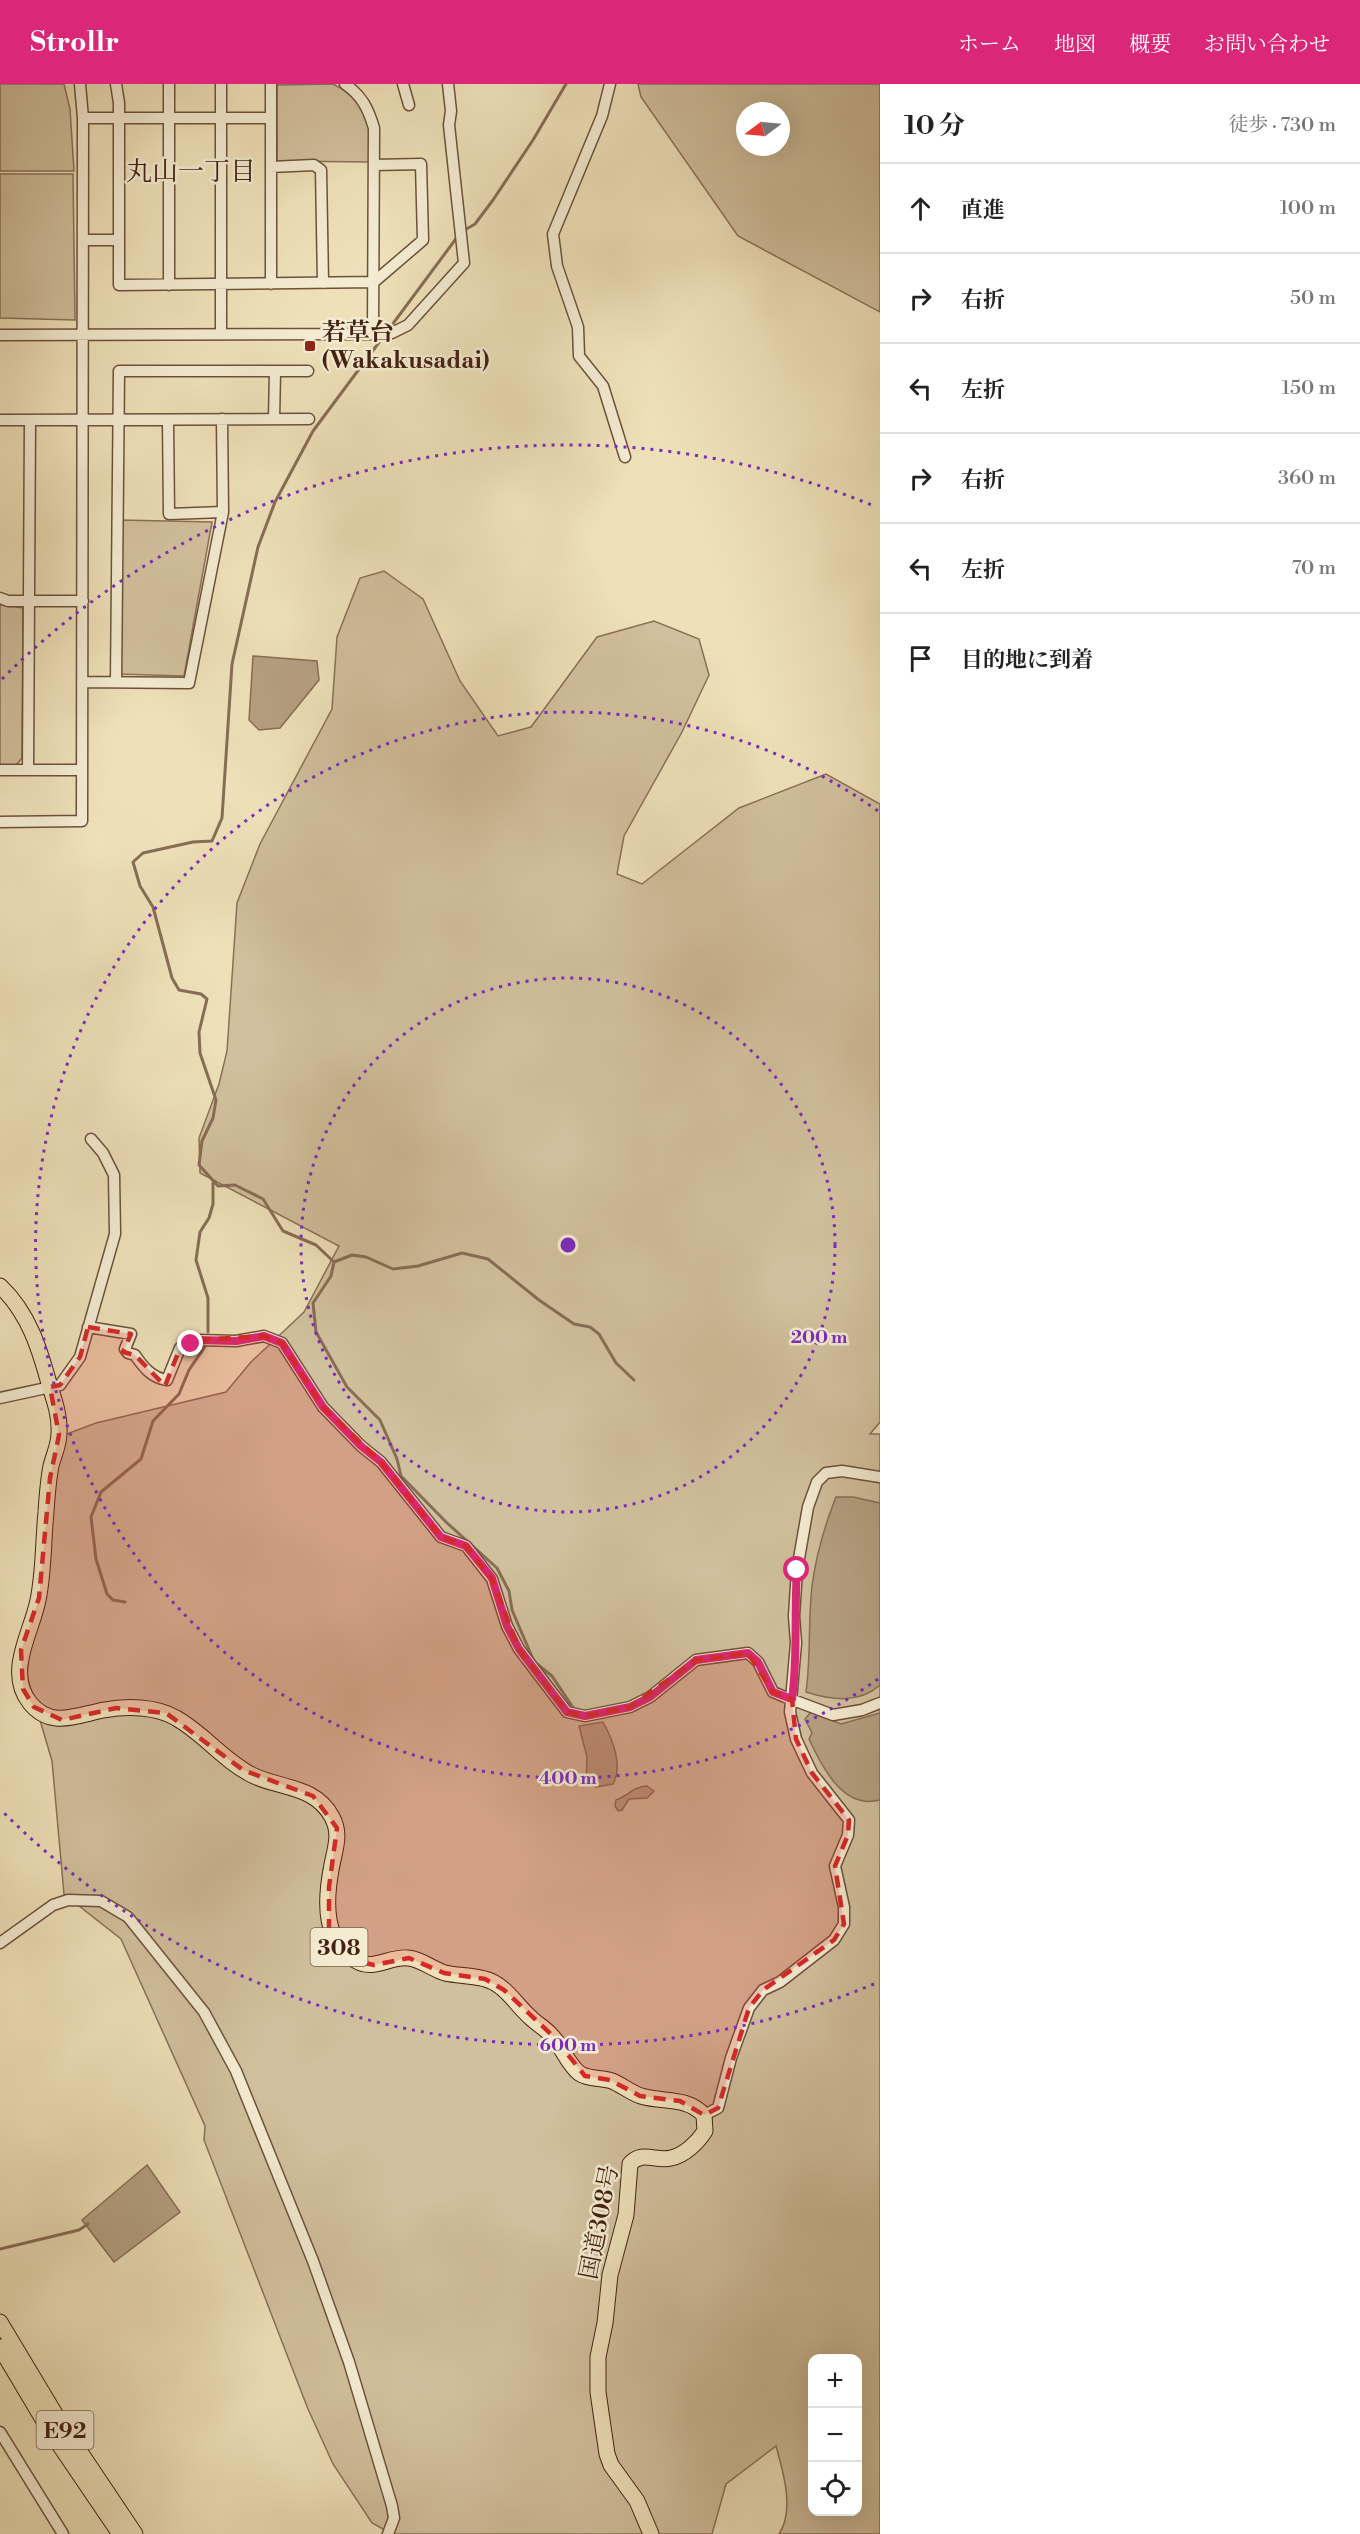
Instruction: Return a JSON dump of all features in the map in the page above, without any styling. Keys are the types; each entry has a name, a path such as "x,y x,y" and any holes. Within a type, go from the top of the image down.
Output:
{"highway":[{"name":"308","path":"0,1286 24,1317 36,1339 59,1417 59,1435 48,1487 39,1598 29,1635 21,1650 21,1682 29,1702 44,1715 62,1720 116,1708 166,1713 186,1724 243,1770 264,1780 296,1788 313,1796 329,1812 337,1828 337,1844 329,1887 329,1929 334,1941 344,1952 362,1964 380,1964 409,1958 444,1973 492,1982 504,1989 520,2007 553,2036 579,2072 593,2078 610,2080 640,2096 680,2101 696,2108 704,2115"},
{"name":"国道308号","path":"651,2534 638,2501 611,2465 607,2454 598,2392 598,2357 605,2323 610,2276 626,2215 630,2164 635,2158 643,2156 672,2158 682,2153 696,2143 705,2131 704,2115"},
{"name":"E92","path":"0,2322 60,2422 135,2534"},
{"name":"E92","path":"0,2347 48,2428 120,2534"}],"street":[{"path":"0,822 82,821 83,118 80,84"},
{"path":"116,84 119,118 119,285 374,282 423,240 422,164 374,165"},
{"path":"169,84 169,285"},
{"path":"221,84 221,334"},
{"path":"271,84 271,284"},
{"path":"345,84 360,94 374,128 373,334"},
{"path":"403,84 409,105"},
{"path":"0,335 373,334 392,333 408,325 464,263 448,125 452,111 448,84"},
{"path":"610,84 602,116 553,234 557,266 578,327 579,356 603,386 625,457"},
{"path":"83,118 271,118"},
{"path":"271,167 314,165 321,170 323,283"},
{"path":"83,240 119,240"},
{"path":"116,682 119,371 308,371"},
{"path":"274,419 275,371"},
{"path":"82,682 189,683 223,512 222,419"},
{"path":"0,420 309,419"},
{"path":"28,770 30,420"},
{"path":"168,420 170,514 223,512"},
{"path":"0,598 8,601 82,601"},
{"path":"0,770 82,770"},
{"path":"0,1398 60,1385 80,1356 115,1234 114,1175 103,1153 91,1139"},
{"path":"88,1327 131,1334 125,1349 128,1353 135,1355 142,1365 158,1379 167,1380 180,1348 198,1340 236,1341 264,1336 282,1343 323,1407 361,1446 381,1462 441,1537 466,1546 492,1578 507,1626 519,1649 567,1712 585,1716 630,1707 650,1697 696,1660 748,1653 758,1662 773,1692 833,1714 862,1710 880,1703"},
{"path":"704,2115 718,2108 731,2058 749,2008 763,1990 780,1982 834,1940 844,1924 844,1907 836,1866 848,1835 849,1820 812,1773 796,1738 790,1712 796,1643 794,1616 797,1570 808,1507 817,1482 826,1473 842,1471 880,1477"},
{"path":"0,1943 53,1905 68,1900 101,1901 128,1917 204,2012 236,2071 313,2261 345,2350 392,2506 394,2518 388,2534"},
{"path":"0,2432 63,2534"}],"highlighted area":[{"path":"88,1327 131,1334 123,1352 135,1355 165,1386 180,1348 198,1340 264,1336 282,1343 323,1407 381,1462 441,1537 466,1546 492,1579 519,1649 567,1712 585,1716 630,1707 696,1660 748,1653 773,1692 792,1699 796,1739 812,1773 849,1820 848,1835 835,1866 844,1924 834,1940 763,1990 749,2008 718,2108 704,2115 680,2101 640,2096 610,2080 585,2076 553,2036 504,1990 485,1979 444,1973 409,1958 374,1965 356,1961 334,1941 329,1929 329,1887 337,1828 313,1796 243,1770 166,1713 116,1708 62,1720 34,1707 23,1689 21,1650 39,1598 50,1478 59,1435 50,1387 60,1385 80,1357"}],"shaded area":[{"path":"0,84 64,84 70,109 74,171 0,171"},
{"path":"333,84 346,91 362,107 368,125 369,162 277,161 277,85"},
{"path":"638,84 880,84 880,312 738,236 641,97"},
{"path":"0,174 73,174 75,320 0,318"},
{"path":"120,520 212,522 184,676 119,674"},
{"path":"384,571 423,599 460,681 498,736 531,727 597,637 654,621 699,639 709,675 682,732 624,836 617,874 642,884 739,808 826,774 880,804 880,1422 870,1434 880,1434 880,2534 779,2534 784,2525 787,2503 776,2446 726,2484 712,2534 392,2534 372,2523 333,2464 308,2409 204,2140 205,2126 121,1939 64,1894 52,1761 27,1676 38,1545 64,1435 96,1423 226,1392 251,1362 304,1312 339,1246 200,1173 199,1138 219,1084 227,1051 237,903 260,844 332,709 337,637 360,578"},
{"path":"0,604 23,608 22,758 16,765 0,765"},
{"path":"253,656 317,661 319,680 280,728 259,730 249,720"},
{"path":"836,1497 853,1497 880,1503 880,1685 863,1695 844,1699 806,1692 814,1574 821,1540"},
{"path":"811,1712 841,1724 880,1713 880,1800 855,1799 836,1784 827,1773 809,1739 812,1733 805,1719"},
{"path":"603,1722 616,1753 617,1769 613,1784 596,1787 586,1783 587,1757 579,1726"},
{"path":"647,1786 654,1791 647,1798 629,1799 622,1810 618,1811 615,1806 616,1800 638,1788"},
{"path":"147,2165 180,2212 114,2262 82,2220"}],"waterway":[{"path":"463,231 475,224 493,200 533,140 566,84"},
{"path":"389,329 458,236"},
{"path":"383,337 313,431 275,502 258,547 232,664 222,818 212,841 193,842 143,853 133,862 140,886 153,907 172,978 179,990 201,994 207,999 199,1032 200,1053 216,1100 213,1118 202,1141 199,1165 218,1186 235,1185 263,1199 283,1231 316,1245 334,1262 331,1276 313,1303 316,1332 347,1387 380,1420 397,1459 401,1476 446,1522 497,1568 509,1591 512,1610 533,1659"},
{"path":"208,1332 208,1298 196,1260 200,1232 209,1218 213,1204 213,1183"},
{"path":"334,1262 352,1255 366,1257 393,1269 418,1266 462,1253 488,1259 539,1300 574,1324 590,1327 599,1334 616,1363 634,1380"},
{"path":"125,1602 113,1600 107,1594 96,1559 91,1517 101,1492 141,1459 153,1421 179,1394 189,1370 208,1342"},
{"path":"537,1664 552,1676 574,1709"},
{"path":"0,2249 79,2230 88,2224"}],"place":[{"name":"若草台 (Wakakusadai)","path":"310,346"}],"district":[{"name":"丸山一丁目","path":"191,171"}],"route":[{"path":"191,1344 198,1340 236,1341 264,1336 282,1343 323,1407 361,1446 381,1462 441,1537 466,1546 492,1578 507,1626 519,1649 567,1712 585,1716 630,1707 650,1697 696,1660 748,1653 758,1662 773,1692 792,1699 796,1643 794,1616 797,1570"}]}
